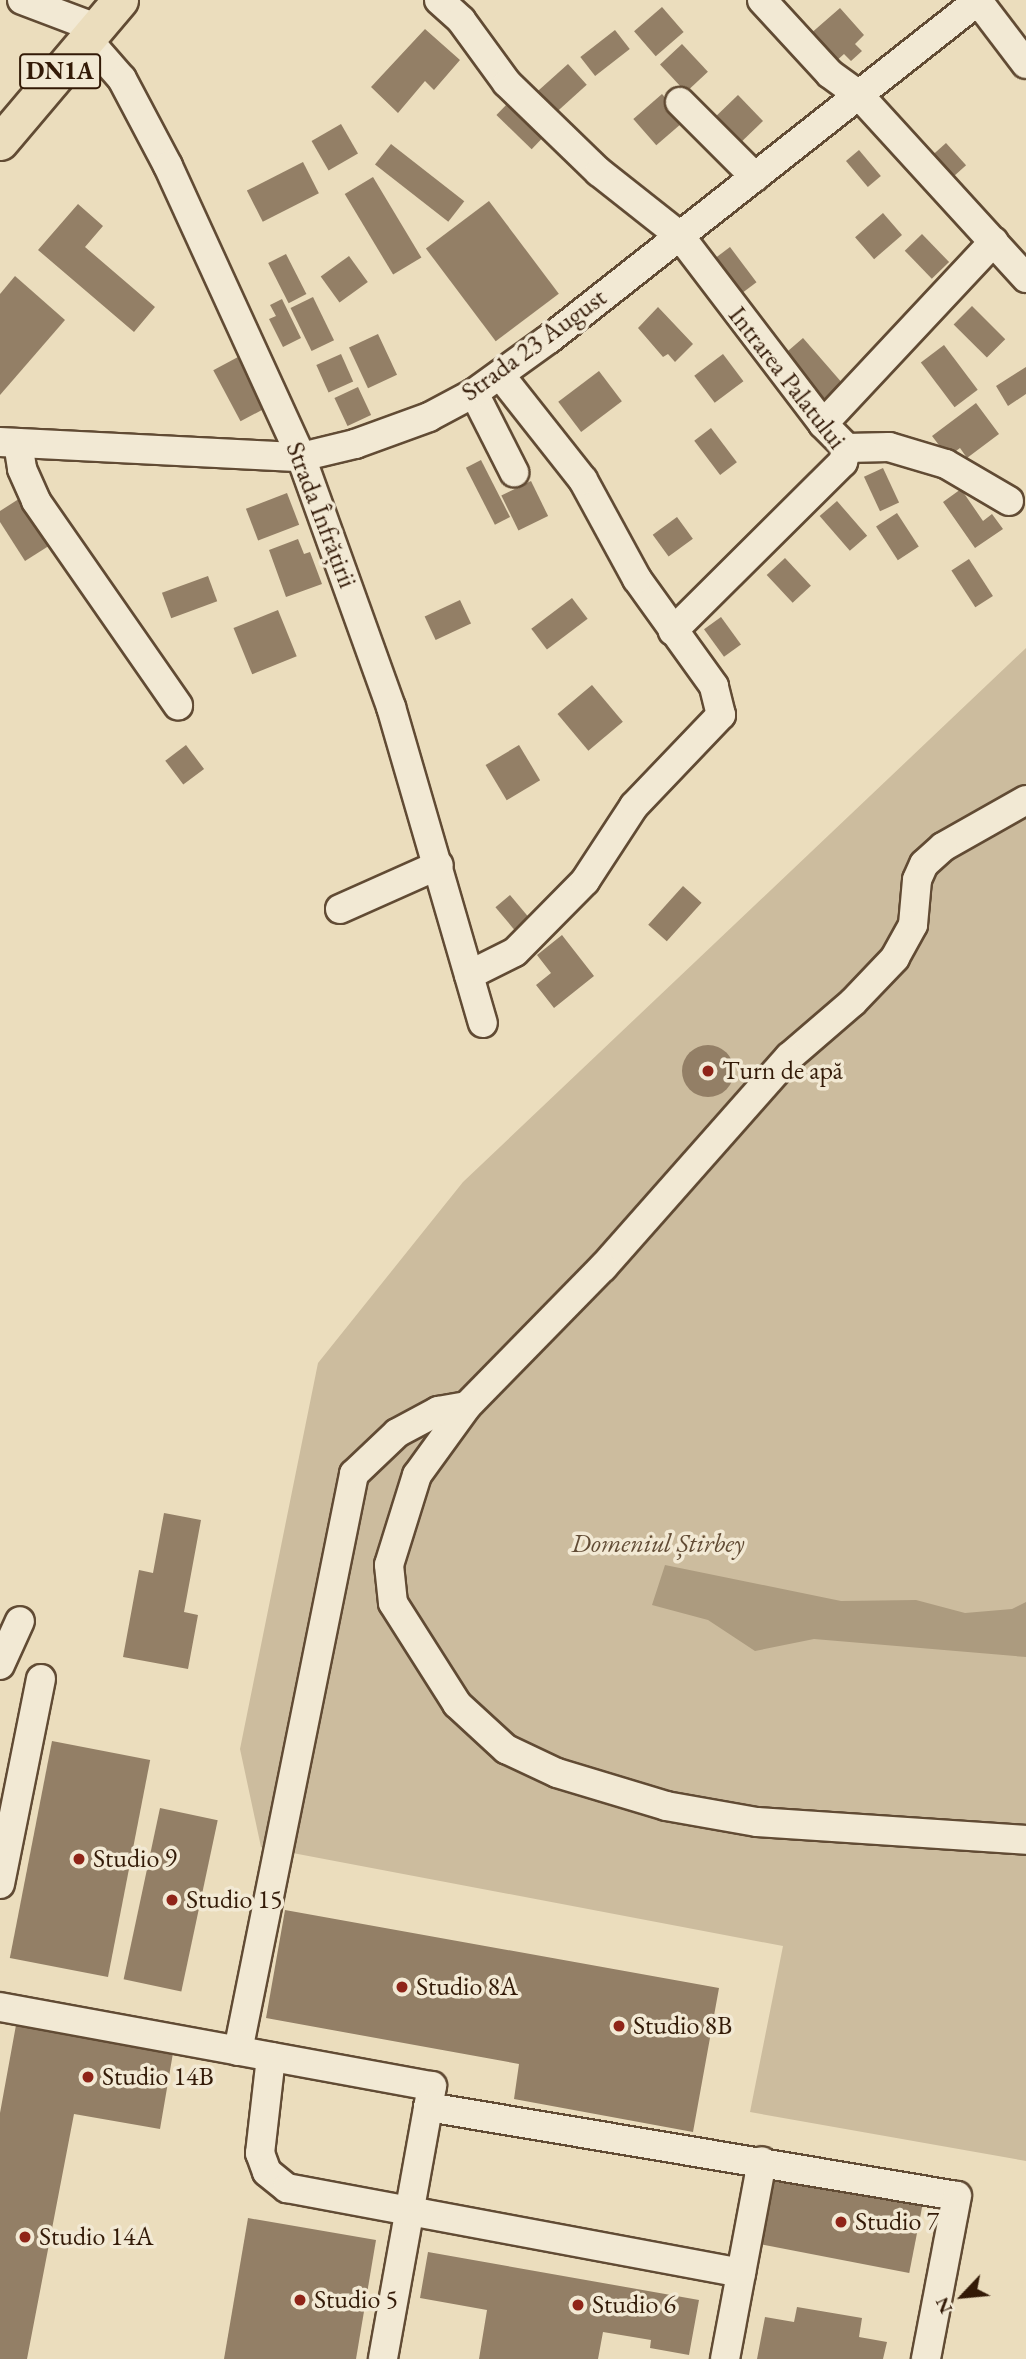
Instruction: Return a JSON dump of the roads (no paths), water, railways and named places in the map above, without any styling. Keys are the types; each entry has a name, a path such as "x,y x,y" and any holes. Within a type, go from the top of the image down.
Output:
{"main road":[{"name":"DN1A","path":"0,142 120,0"}],"street":[{"name":"Strada Înfrățirii","path":"22,0 91,33 122,79 168,166 300,457 386,694 439,865 482,1023"},
{"name":"Intrarea Palatului","path":"439,0 461,20 507,83 599,172 680,236 823,424 847,448 843,462 673,631"},
{"path":"762,0 830,74 859,95 1026,278"},
{"name":"Strada 23 August","path":"9,443 300,457 387,433 474,393 500,375 978,1"},
{"path":"978,1 1026,64"},
{"path":"680,102 755,177"},
{"path":"823,424 994,241"},
{"path":"469,975 515,951 585,881 635,806 714,726 721,701 637,579 583,480 500,375"},
{"path":"474,393 514,472"},
{"path":"9,443 36,501 178,705"},
{"path":"847,448 889,447 946,464 1009,501"},
{"path":"1026,800 943,847 924,864 917,880 913,925 895,958 853,1002 789,1057 603,1267 467,1406 417,1475 388,1565 393,1603 457,1704 506,1749 557,1773 666,1806 757,1822 1026,1840"},
{"path":"340,909 439,865"},
{"path":"238,2050 354,1474 397,1433 438,1411 467,1406"},
{"path":"0,1665 20,1621"},
{"path":"0,1884 41,1679"},
{"path":"0,2007 432,2086 383,2359"},
{"path":"271,2056 260,2153 267,2172 287,2189 409,2215 741,2273"},
{"path":"428,2107 762,2161 957,2196 926,2359"},
{"path":"725,2359 762,2161"}],"place":[{"name":"Turn de apă","path":"708,1071"},
{"name":"Studio 9","path":"79,1859"},
{"name":"Studio 15","path":"172,1900"},
{"name":"Studio 8A","path":"402,1987"},
{"name":"Studio 8B","path":"619,2026"},
{"name":"Studio 14B","path":"88,2077"},
{"name":"Studio 7","path":"841,2222"},
{"name":"Studio 14A","path":"25,2237"},
{"name":"Studio 5","path":"300,2300"},
{"name":"Studio 6","path":"578,2305"}],"park label":[{"name":"Domeniul Știrbey","path":"658,1544"}]}
